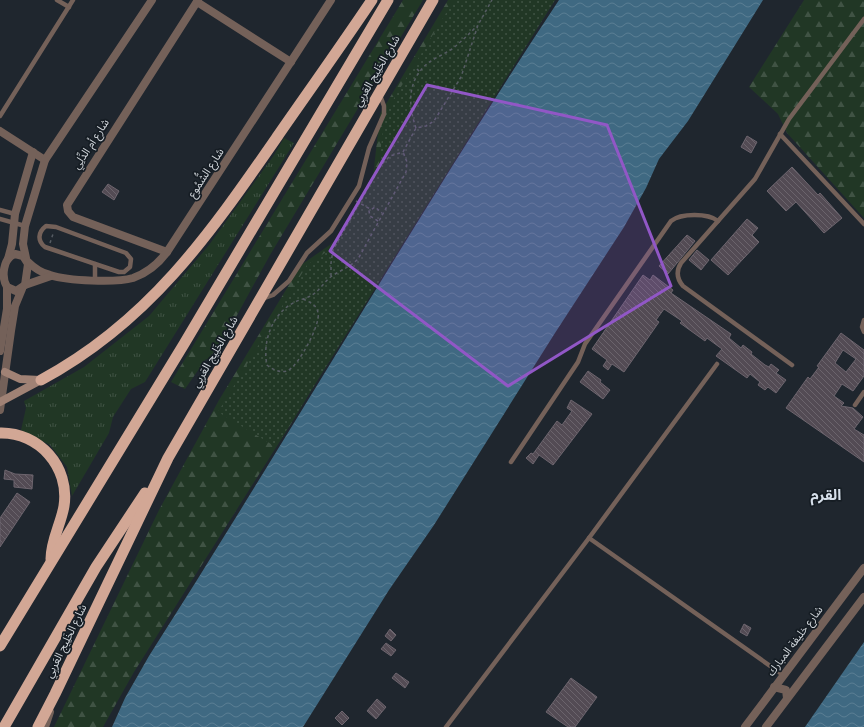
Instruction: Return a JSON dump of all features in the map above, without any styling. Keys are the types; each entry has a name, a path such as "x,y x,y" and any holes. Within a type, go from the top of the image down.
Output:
{"highway":[{"path":"41,380 67,366 99,345 148,303 180,269 217,223 372,0"},
{"path":"0,646 184,344 388,0"},
{"name":"شارع الخَلِيج العَربِي","path":"38,727 168,458 261,300 433,0"},
{"path":"0,433 17,434 32,440 45,449 55,462 64,484 64,508 53,540 51,562"},
{"path":"4,727 96,568 168,458"}],"main road":[{"path":"5,372 20,379 41,380"},
{"path":"1,405 41,380"}],"street":[{"path":"1,405 14,312 23,287 26,260 23,244 25,226 45,160 152,0"},
{"name":"شارع الشُّمُوع","path":"26,260 37,269 51,276 95,280 115,281 134,277 149,270 167,252 331,0"},
{"path":"198,1 291,62"},
{"name":"شارع أم الدِّلِي","path":"167,252 73,217 68,211 67,205 198,1"},
{"path":"0,131 45,160"},
{"path":"23,287 14,291 7,287 4,282 4,261 12,244 15,214 33,152"},
{"path":"20,197 26,200 32,200"},
{"path":"4,261 15,254 21,255 26,260"},
{"name":"شارع الشُّمُوع","path":"23,287 51,276"},
{"path":"0,351 7,309 7,287"},
{"name":"شارع خليفة المبارك","path":"745,727 864,568"},
{"path":"766,727 864,597"},
{"path":"774,687 786,690 787,698"},
{"path":"45,727 55,694"}],"lane":[{"path":"58,0 69,7"},
{"path":"0,116 73,0"},
{"path":"792,366 683,286 678,279 678,271 681,263 758,175 789,119 864,19"},
{"path":"261,300 273,295 289,281 307,253 331,232 352,198 361,181 369,148 383,118 384,106 379,94"},
{"path":"780,134 864,224"},
{"path":"0,210 15,214"},
{"path":"511,462 578,362 586,344 671,221 678,217 686,216 711,217 718,221"},
{"path":"0,219 25,226"},
{"path":"130,267 126,271 121,272 48,249 40,243 40,233 46,226 56,227 126,253 131,259 130,267 134,277"},
{"path":"94,264 95,280"},
{"path":"864,320 862,327 864,332"},
{"path":"446,727 589,538 717,364"},
{"path":"855,405 864,392"},
{"path":"589,538 783,675"}],"path":[{"path":"416,128 426,126 434,121 461,77 478,25 492,0"},
{"path":"332,276 331,263 333,250 385,160 403,152 416,128 410,108 410,98 412,88 420,72 428,63 452,49 478,25"},
{"path":"417,69 420,72"},
{"path":"303,299 315,306 319,313 318,322 298,360 292,367 285,371 273,370 267,366 266,358 266,344 270,330 284,310 295,302 315,293 332,276 354,262 406,172 407,162 403,152"},
{"path":"352,198 370,209 375,207 383,213"},
{"path":"370,209 370,216 378,221"},
{"path":"48,249 56,227"}],"highlighted area":[{"path":"427,85 607,125 671,286 508,386 330,251"}],"green space":[{"path":"403,0 423,0 270,255 212,361 206,359 185,389 171,382"},
{"path":"448,0 555,0 427,195 294,419 134,672 103,727 54,727 159,510 219,400 301,265 341,237 373,177 380,114"},
{"path":"454,0 555,0 276,447 218,412 307,265 335,246 378,171 385,113"},
{"path":"804,0 864,0 864,218 787,133 778,114 749,87"},
{"path":"284,138 294,143 145,382 131,389 113,417 109,433 72,496 67,467 50,445 21,430 26,408 24,401 84,367 149,316 209,245 274,155"}],"water":[{"path":"559,0 763,0 688,121 659,159 646,188 624,227 434,525 389,590 303,727 112,727 125,698 149,656 506,81"},
{"path":"864,642 864,727 805,727"}],"building":[{"path":"747,136 757,142 751,153 741,147"},
{"path":"792,167 818,195 820,193 842,218 824,233 796,202 786,211 767,191"},
{"path":"108,184 119,191 114,200 102,192"},
{"path":"747,219 758,228 752,235 759,242 728,275 711,260"},
{"path":"687,235 695,241 668,274 659,266"},
{"path":"697,250 709,260 701,270 689,260"},
{"path":"643,275 650,280 653,275 673,290 671,293 731,334 729,338 741,348 743,345 752,352 751,354 765,365 769,367 771,364 779,370 776,373 786,380 776,393 768,387 765,390 758,385 760,382 750,374 747,378 716,356 722,349 707,338 705,341 680,323 682,321 664,309 656,320 659,322 624,372 612,364 608,370 603,366 607,360 592,349"},
{"path":"841,333 864,350 864,376 853,391 842,384 834,396 844,403 841,406 853,408 863,417 854,429 864,435 864,462 786,408 808,377 810,379 819,367 817,366","holes":["843,350 856,359 846,372 835,363"]},
{"path":"588,371 601,380 600,382 610,390 603,399 580,382"},
{"path":"571,400 592,414 553,465 539,455 533,464 526,458 531,453 533,454 557,421 562,425 572,411 567,408"},
{"path":"5,470 15,474 33,475 32,489 14,487 14,480 4,479"},
{"path":"17,493 30,502 0,547 0,518"},
{"path":"744,624 751,628 747,636 740,632"},
{"path":"390,629 396,635 391,641 385,636"},
{"path":"386,643 396,650 391,656 381,649"},
{"path":"396,673 409,682 405,688 392,678"},
{"path":"571,678 597,697 575,727 568,727 546,712"},
{"path":"377,699 386,707 376,719 367,711"},
{"path":"342,711 349,718 342,725 335,718"}],"district":[{"name":"القرم","path":"826,495"}]}
